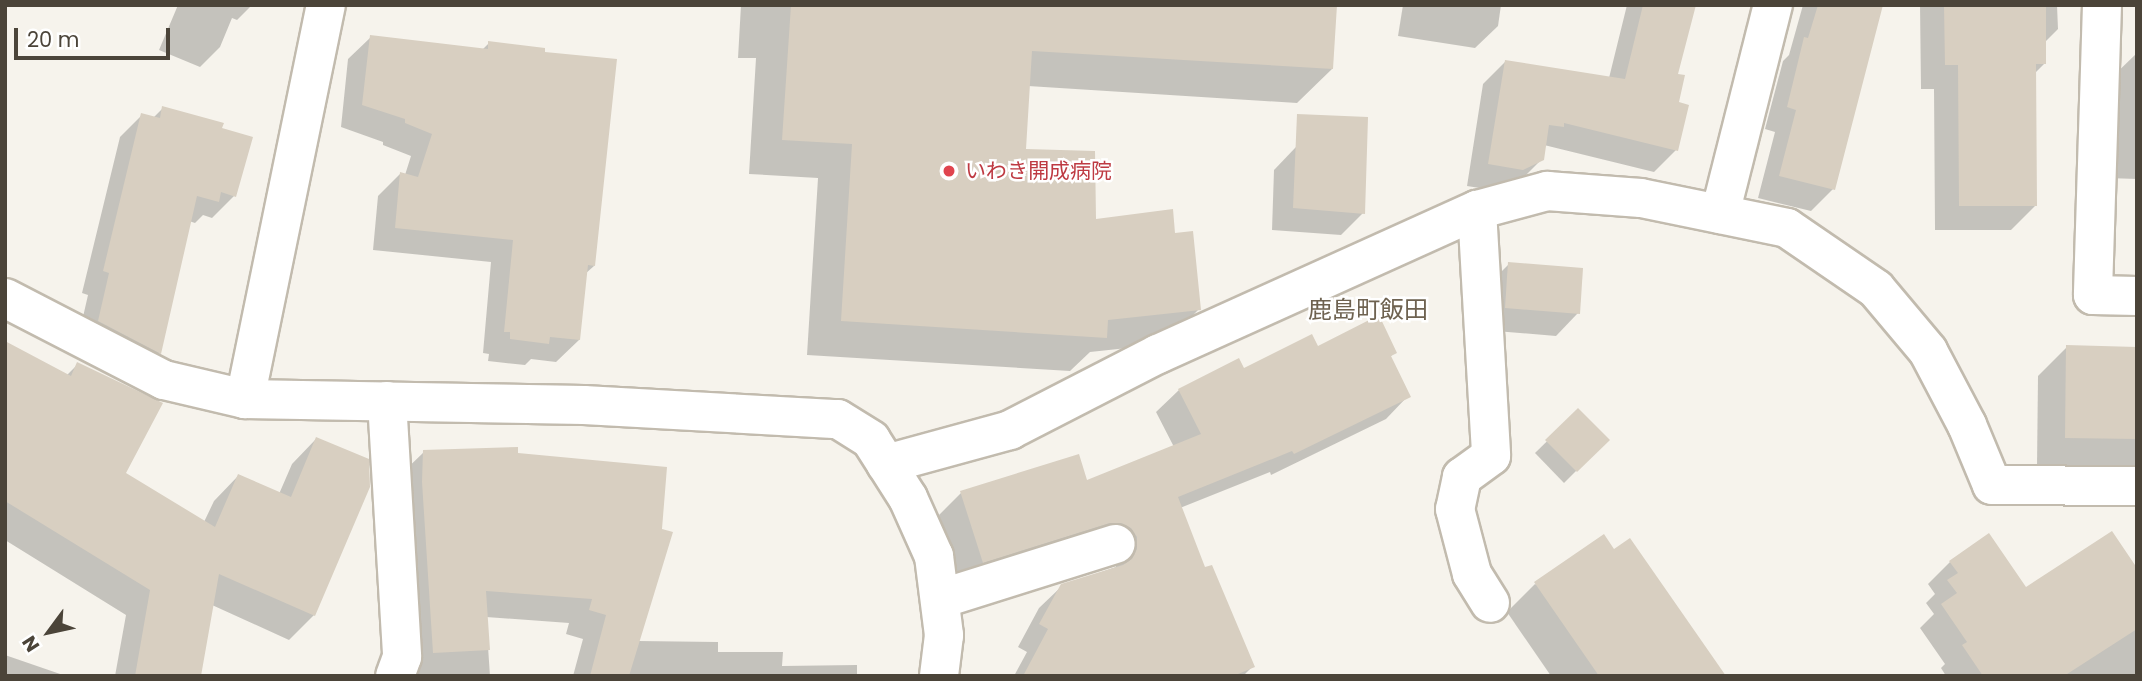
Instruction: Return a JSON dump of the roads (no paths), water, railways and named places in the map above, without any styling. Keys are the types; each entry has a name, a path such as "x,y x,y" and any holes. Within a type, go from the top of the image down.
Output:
{"street":[{"path":"245,399 326,5"},
{"path":"1720,214 1773,5"},
{"path":"2102,5 2093,295 2137,296"},
{"path":"886,464 1010,430 1158,354 1477,210 1547,191 1640,198 1787,228 1876,289 1928,351 1967,425 1992,485 2137,486"},
{"path":"1477,210 1491,456 1462,477 1455,509 1472,574 1490,603"},
{"path":"5,298 164,380 245,399 584,405 838,419 871,440 908,498 934,556 944,635 939,676"},
{"path":"387,401 402,657 396,676"},
{"path":"940,599 1116,544"}],"place":[{"name":"いわき開成病院","path":"949,171"}],"district":[{"name":"鹿島町飯田","path":"1368,310"}]}
